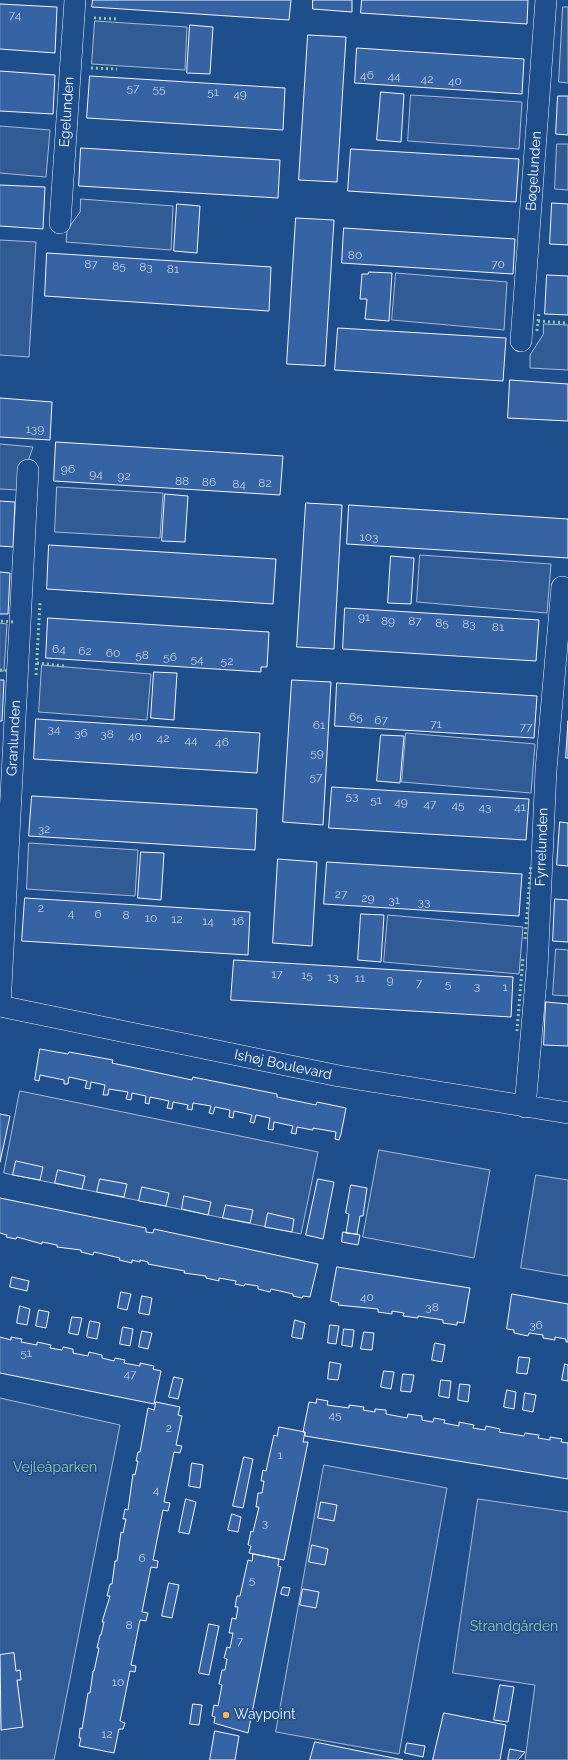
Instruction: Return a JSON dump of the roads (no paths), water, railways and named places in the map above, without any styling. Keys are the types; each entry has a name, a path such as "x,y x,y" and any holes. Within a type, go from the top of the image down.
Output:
{"street":[{"name":"Egelunden","path":"60,223 75,0"},
{"name":"Bøgelunden","path":"521,341 546,0"},
{"name":"Granlunden","path":"0,1006 28,470"},
{"name":"Fyrrelunden","path":"525,1107 537,969 546,770 562,587"},
{"name":"Ishøj Boulevard","path":"0,1006 339,1076 568,1113"}],"place":[{"name":"Waypoint","path":"226,1715"}],"park label":[{"name":"Vejleåparken","path":"55,1468"},
{"name":"Strandgården","path":"514,1627"}]}
